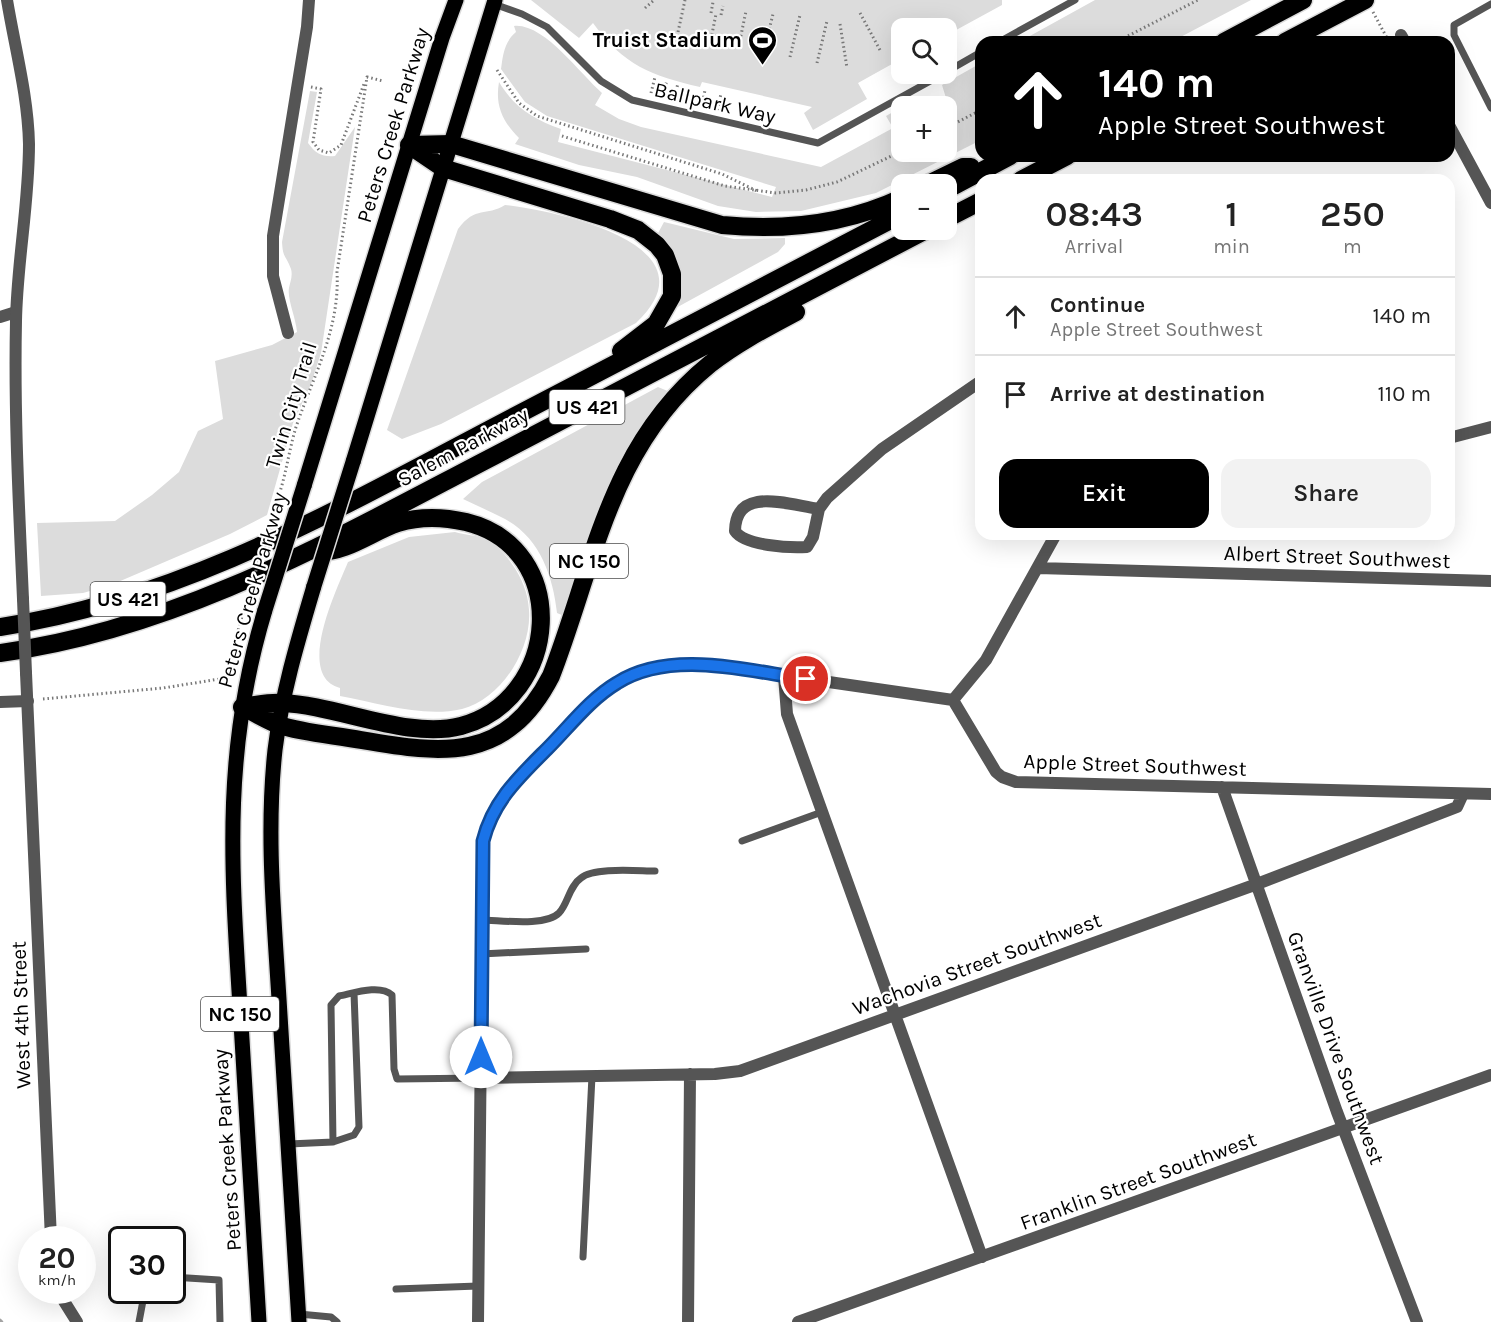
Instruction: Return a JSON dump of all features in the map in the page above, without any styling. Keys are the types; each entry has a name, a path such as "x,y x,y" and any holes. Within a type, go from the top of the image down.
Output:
{"highway":[{"path":"1235,36 1303,0"},
{"path":"1296,36 1365,0"},
{"path":"409,145 451,144 722,225 764,228 824,223 864,214 891,203"},
{"path":"409,145 443,168 625,225 648,237 665,255 672,274 673,285 672,296 662,317 584,380"},
{"path":"976,174 999,162"},
{"path":"1032,174 1056,162"},
{"path":"949,174 963,167 991,166"},
{"path":"957,184 975,175"},
{"path":"957,213 975,204"},
{"name":"Salem Parkway","path":"0,627 87,610 168,585 209,569 348,503 891,219"},
{"name":"Salem Parkway","path":"0,653 50,644 135,623 219,592 308,552 907,240"},
{"name":"NC 150","path":"279,725 415,749 440,751 480,743 517,721 536,701 551,676 613,493 651,427 681,391 717,359 754,334 854,281 866,261"},
{"path":"242,706 283,703 428,729 461,726 483,717 511,696 531,667 540,636 540,604 528,568 503,539 478,526 442,519 412,519 335,552 308,552"},
{"path":"242,706 279,725"}],"main road":[{"name":"Peters Creek Parkway","path":"259,1322 231,846 233,780 242,706 265,610 456,0"},
{"path":"279,725 314,586 494,2"},
{"name":"NC 150","path":"279,725 272,783 270,845 299,1318"}],"street":[{"path":"288,333 277,299 272,256 273,236 298,85 309,0"},
{"name":"West 4th Street","path":"5,7 19,59 29,142 27,209 16,312 16,444 50,1226"},
{"path":"1455,136 1491,203"},
{"path":"0,317 16,312"},
{"path":"819,509 754,501 741,507 735,519 735,531 744,540 794,548 807,547 813,537 819,509 827,498 882,449 975,385"},
{"path":"1455,437 1491,427"},
{"path":"478,1322 483,841 493,811 510,786 606,691 641,671 668,666 695,666 953,700 986,660 1053,540"},
{"name":"Albert Street Southwest","path":"1038,568 1491,581"},
{"path":"784,676 787,714 982,1257"},
{"name":"Apple Street Southwest","path":"953,700 996,772 1009,781 1491,794"},
{"path":"0,702 27,701"},
{"name":"Granville Drive Southwest","path":"1222,787 1343,1129 1417,1322"},
{"name":"Wachovia Street Southwest","path":"481,1078 740,1071 1257,884 1457,807 1463,794"},
{"path":"688,1322 690,1074"},
{"name":"Franklin Street Southwest","path":"798,1322 1491,1075"},
{"path":"66,1304 77,1322"}],"lane":[{"path":"1010,36 1075,0"},
{"name":"Ballpark Way","path":"494,2 547,27 602,81 632,100 818,143 925,84"},
{"path":"1491,4 1454,25 1454,34 1491,108"},
{"name":"Ballpark Way","path":"957,66 975,56"},
{"path":"742,841 822,812"},
{"path":"481,920 550,919 560,912 569,893 581,877 596,872 655,871"},
{"path":"481,954 586,949"},
{"path":"333,1142 331,1005 339,996 377,990 392,995 394,1069 397,1079 481,1078"},
{"path":"288,1144 333,1142 354,1135 359,1127 354,993"},
{"path":"583,1257 592,1076"},
{"path":"186,1278 219,1280 220,1322"},
{"path":"396,1288 478,1286"},
{"path":"139,1322 142,1304"},
{"path":"299,1318 331,1317 338,1322"}],"path":[{"path":"645,8 654,0"},
{"path":"678,32 686,0"},
{"path":"1128,36 1198,0"},
{"path":"711,13 713,2"},
{"path":"711,39 718,14 723,6"},
{"path":"739,45 746,11"},
{"path":"860,13 880,50"},
{"path":"764,51 773,14"},
{"path":"790,57 800,15"},
{"path":"817,63 827,21"},
{"path":"840,24 847,69"},
{"path":"497,69 519,103 537,116 722,174 759,192"},
{"path":"298,85 321,89 313,138 319,150 329,153 340,145 367,77 383,81"},
{"name":"Twin City Trail","path":"43,699 163,688 226,678 240,623 278,498 287,457 316,380 338,300 337,272 367,77"},
{"path":"957,123 975,114"},
{"path":"562,136 725,186 759,192 791,192 822,187 852,176 891,156"}],"shaded area":[{"name":"Truist Stadium","path":"531,0 1002,0 1002,5 957,30 957,18 891,18 891,65 858,83 867,99 813,130 804,113 812,107 702,82 700,87 653,73 627,59 593,23 579,38"},
{"path":"1095,0 1251,0 1182,36 1030,36"},
{"path":"514,26 525,27 549,41 602,93 595,105 619,119 641,127 821,167 891,129 891,162 937,162 914,174 891,174 891,185 876,193 801,211 756,212 718,206 637,177 579,165 515,144 519,138 504,119 499,105 499,82 525,111 561,129 558,142 772,197 776,187 547,116 525,102 501,69 503,54 516,32"},
{"path":"975,66 975,143 957,152 957,96 945,96 942,85 957,84 957,77"},
{"path":"310,91 317,92 308,143 314,150 326,156 335,156 355,127 321,353 311,384 293,423 267,515 230,534 111,585 83,593 41,596 37,523 115,521 152,495 179,472 198,431 223,419 215,361 272,345 297,332 289,292 292,272 284,254 282,242"},
{"path":"891,113 891,125 886,116"},
{"path":"505,205 559,215 591,224 621,237 645,253 658,272 656,296 636,323 441,424 402,439 387,430 458,229 470,217"},
{"path":"664,222 734,239 785,238 785,244 778,252 674,309 679,278 678,269 672,252 657,235"},
{"path":"658,387 670,392 624,452 603,500 564,616 557,613 552,585 543,559 527,536 505,519 463,499 482,482"},
{"path":"455,532 486,539 493,544 510,561 524,586 529,610 529,625 525,641 511,671 489,695 476,704 462,709 417,711 340,696 340,688 327,680 321,667 320,651 328,611 348,562 409,537"}],"place":[{"name":"Truist Stadium","path":"763,66"}],"route":[{"path":"481,1057 481,857 483,841 493,811 510,786 596,699 617,683 641,671 668,666 717,667 806,679"}]}
